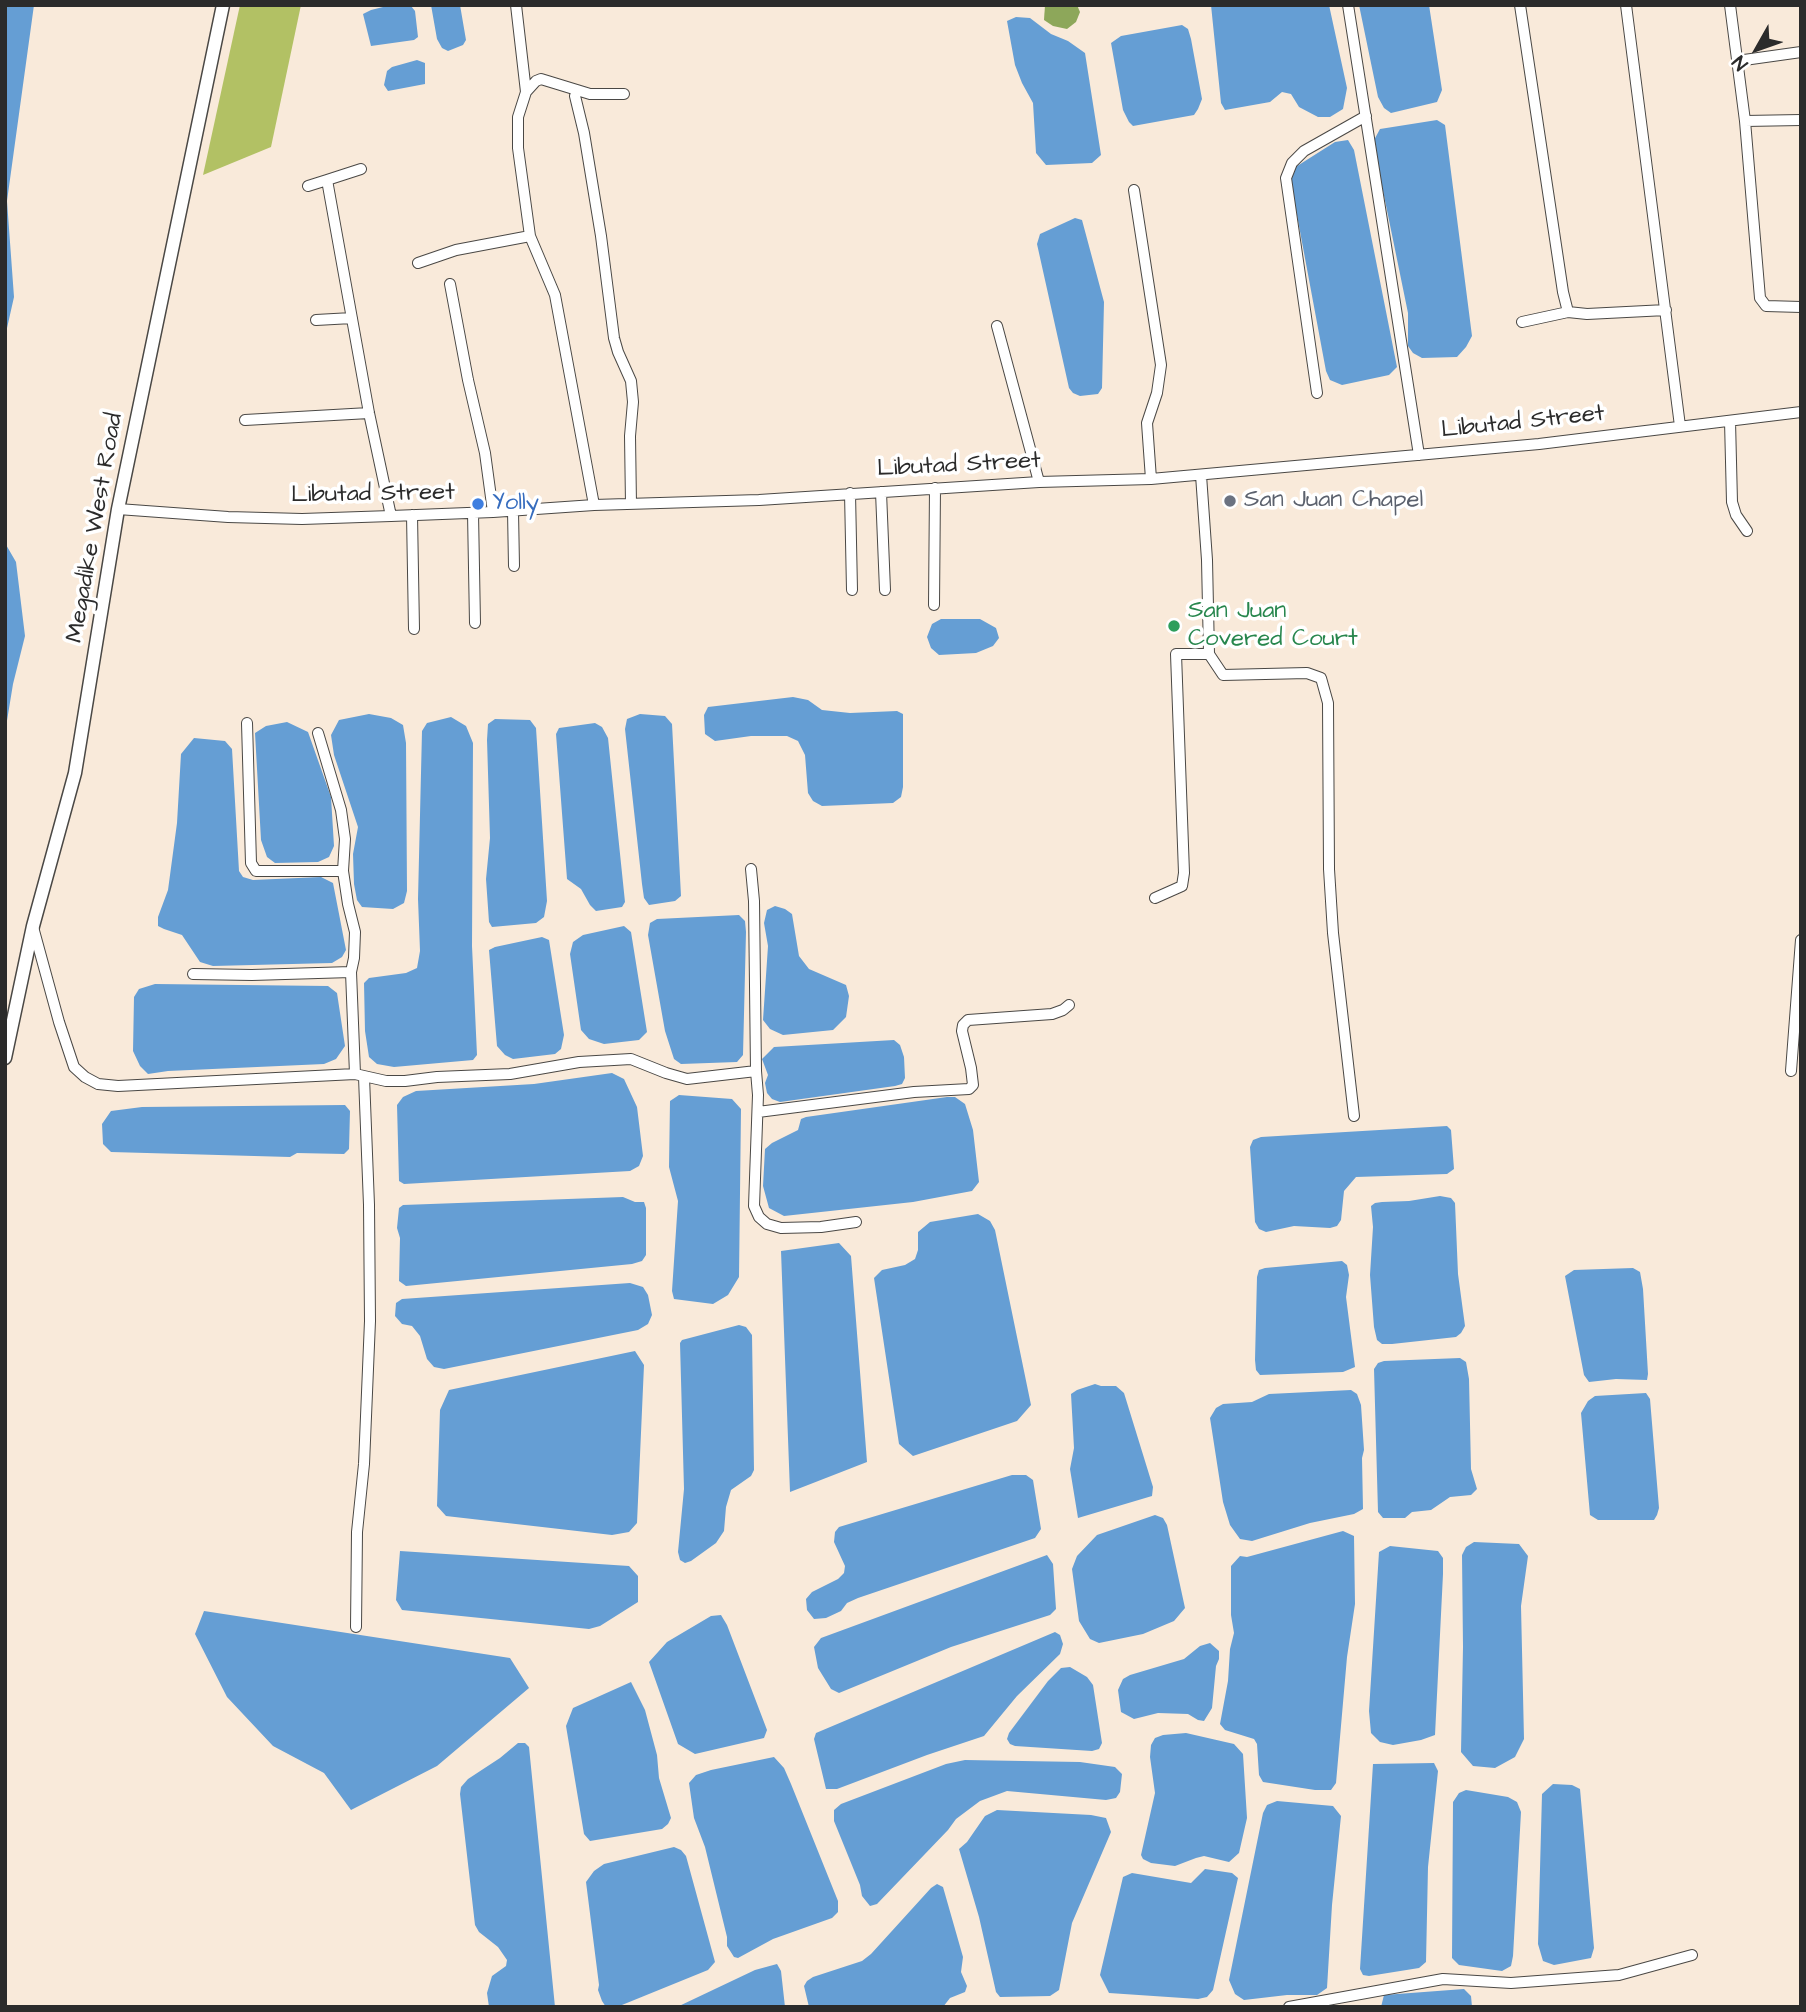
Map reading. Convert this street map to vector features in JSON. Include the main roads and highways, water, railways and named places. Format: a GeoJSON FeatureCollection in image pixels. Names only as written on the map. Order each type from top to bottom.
{"type":"FeatureCollection","features":[{"type":"Feature","properties":{"kind":"water"},"geometry":{"type":"Polygon","coordinates":[[[5,5],[34,5],[7,201],[14,297],[5,337],[5,5]]]}},
{"type":"Feature","properties":{"kind":"water"},"geometry":{"type":"Polygon","coordinates":[[[391,5],[411,6],[415,11],[418,37],[414,40],[371,46],[363,14],[391,5]]]}},
{"type":"Feature","properties":{"kind":"water"},"geometry":{"type":"Polygon","coordinates":[[[431,5],[460,5],[466,40],[463,45],[448,51],[442,48],[437,39],[431,5]]]}},
{"type":"Feature","properties":{"kind":"water"},"geometry":{"type":"Polygon","coordinates":[[[1211,5],[1329,5],[1347,88],[1343,109],[1330,117],[1318,117],[1299,107],[1291,94],[1282,92],[1270,102],[1225,110],[1221,103],[1211,5]]]}},
{"type":"Feature","properties":{"kind":"water"},"geometry":{"type":"Polygon","coordinates":[[[1359,5],[1429,5],[1442,90],[1437,102],[1391,113],[1384,108],[1378,97],[1359,5]]]}},
{"type":"Feature","properties":{"kind":"water"},"geometry":{"type":"Polygon","coordinates":[[[1016,17],[1030,18],[1051,34],[1068,41],[1085,53],[1101,155],[1092,163],[1046,165],[1036,153],[1033,103],[1015,65],[1007,21],[1016,17]]]}},
{"type":"Feature","properties":{"kind":"water"},"geometry":{"type":"Polygon","coordinates":[[[1182,25],[1188,29],[1191,39],[1202,99],[1198,109],[1194,115],[1133,126],[1123,110],[1111,43],[1121,36],[1182,25]]]}},
{"type":"Feature","properties":{"kind":"water"},"geometry":{"type":"Polygon","coordinates":[[[417,60],[425,63],[425,84],[388,91],[384,85],[387,71],[417,60]]]}},
{"type":"Feature","properties":{"kind":"water"},"geometry":{"type":"Polygon","coordinates":[[[1437,120],[1445,125],[1472,336],[1457,357],[1422,358],[1408,346],[1408,313],[1373,142],[1380,129],[1437,120]]]}},
{"type":"Feature","properties":{"kind":"water"},"geometry":{"type":"Polygon","coordinates":[[[1348,140],[1354,150],[1397,367],[1389,375],[1342,385],[1330,380],[1326,371],[1291,183],[1294,168],[1335,142],[1348,140]]]}},
{"type":"Feature","properties":{"kind":"water"},"geometry":{"type":"Polygon","coordinates":[[[1075,218],[1082,220],[1104,302],[1102,388],[1098,394],[1080,396],[1069,388],[1037,244],[1040,234],[1075,218]]]}},
{"type":"Feature","properties":{"kind":"water"},"geometry":{"type":"Polygon","coordinates":[[[5,543],[16,562],[25,636],[5,733],[5,543]]]}},
{"type":"Feature","properties":{"kind":"water"},"geometry":{"type":"Polygon","coordinates":[[[941,619],[980,619],[996,628],[999,638],[993,646],[976,653],[939,655],[931,648],[927,637],[932,624],[941,619]]]}},
{"type":"Feature","properties":{"kind":"water"},"geometry":{"type":"Polygon","coordinates":[[[793,697],[808,700],[822,710],[850,713],[897,711],[903,714],[901,797],[893,803],[822,806],[813,801],[808,793],[805,755],[798,741],[787,736],[751,736],[715,741],[705,734],[704,715],[708,707],[793,697]]]}},
{"type":"Feature","properties":{"kind":"water"},"geometry":{"type":"Polygon","coordinates":[[[369,714],[391,718],[403,725],[406,743],[407,891],[404,903],[393,909],[362,907],[357,900],[353,854],[358,827],[334,755],[331,735],[339,720],[369,714]]]}},
{"type":"Feature","properties":{"kind":"water"},"geometry":{"type":"Polygon","coordinates":[[[640,714],[665,716],[672,724],[681,896],[675,901],[649,905],[644,898],[642,884],[625,729],[627,719],[640,714]]]}},
{"type":"Feature","properties":{"kind":"water"},"geometry":{"type":"Polygon","coordinates":[[[451,717],[466,726],[473,743],[472,946],[477,1055],[473,1060],[394,1067],[377,1064],[369,1057],[365,1031],[364,983],[369,978],[406,973],[417,968],[420,951],[418,899],[422,731],[427,723],[451,717]]]}},
{"type":"Feature","properties":{"kind":"water"},"geometry":{"type":"Polygon","coordinates":[[[495,719],[530,720],[536,728],[547,901],[544,917],[536,923],[492,927],[489,922],[486,879],[490,838],[487,740],[488,724],[495,719]]]}},
{"type":"Feature","properties":{"kind":"water"},"geometry":{"type":"Polygon","coordinates":[[[287,722],[308,732],[331,797],[334,846],[329,857],[318,862],[275,863],[267,857],[261,840],[255,733],[266,726],[287,722]]]}},
{"type":"Feature","properties":{"kind":"water"},"geometry":{"type":"Polygon","coordinates":[[[595,723],[602,727],[608,738],[625,902],[622,907],[596,911],[581,889],[567,879],[556,734],[559,728],[595,723]]]}},
{"type":"Feature","properties":{"kind":"water"},"geometry":{"type":"Polygon","coordinates":[[[194,738],[225,741],[232,749],[239,871],[243,877],[253,880],[321,877],[333,883],[346,950],[342,957],[332,963],[213,966],[200,962],[182,935],[158,926],[158,917],[168,890],[177,823],[181,754],[194,738]]]}},
{"type":"Feature","properties":{"kind":"water"},"geometry":{"type":"Polygon","coordinates":[[[775,906],[792,914],[799,956],[809,969],[846,985],[849,996],[846,1017],[833,1030],[783,1035],[770,1029],[763,1020],[768,946],[764,923],[767,910],[775,906]]]}},
{"type":"Feature","properties":{"kind":"water"},"geometry":{"type":"Polygon","coordinates":[[[739,915],[745,921],[746,932],[743,1055],[737,1062],[681,1064],[674,1059],[665,1031],[648,935],[650,923],[657,919],[739,915]]]}},
{"type":"Feature","properties":{"kind":"water"},"geometry":{"type":"Polygon","coordinates":[[[624,926],[631,932],[647,1032],[639,1040],[604,1044],[589,1039],[581,1030],[570,954],[573,942],[583,935],[624,926]]]}},
{"type":"Feature","properties":{"kind":"water"},"geometry":{"type":"Polygon","coordinates":[[[542,937],[549,940],[564,1035],[561,1049],[555,1054],[513,1059],[497,1046],[489,950],[542,937]]]}},
{"type":"Feature","properties":{"kind":"water"},"geometry":{"type":"Polygon","coordinates":[[[155,984],[328,986],[337,993],[345,1046],[336,1059],[324,1064],[148,1074],[140,1066],[133,1051],[134,997],[139,989],[155,984]]]}},
{"type":"Feature","properties":{"kind":"water"},"geometry":{"type":"Polygon","coordinates":[[[894,1040],[900,1045],[904,1057],[905,1078],[902,1084],[780,1102],[767,1093],[765,1083],[768,1075],[762,1059],[774,1047],[894,1040]]]}},
{"type":"Feature","properties":{"kind":"water"},"geometry":{"type":"Polygon","coordinates":[[[612,1073],[624,1079],[637,1107],[643,1156],[639,1166],[630,1171],[404,1184],[399,1181],[397,1105],[403,1097],[416,1091],[534,1084],[612,1073]]]}},
{"type":"Feature","properties":{"kind":"water"},"geometry":{"type":"Polygon","coordinates":[[[679,1095],[732,1099],[741,1109],[739,1277],[728,1295],[713,1304],[674,1299],[672,1291],[678,1201],[669,1167],[670,1101],[679,1095]]]}},
{"type":"Feature","properties":{"kind":"water"},"geometry":{"type":"Polygon","coordinates":[[[955,1097],[965,1104],[973,1130],[979,1182],[972,1191],[913,1202],[784,1216],[769,1208],[763,1186],[765,1149],[798,1130],[801,1119],[955,1097]]]}},
{"type":"Feature","properties":{"kind":"water"},"geometry":{"type":"Polygon","coordinates":[[[345,1105],[350,1111],[349,1149],[344,1154],[297,1153],[290,1157],[111,1152],[103,1144],[102,1124],[111,1111],[142,1107],[345,1105]]]}},
{"type":"Feature","properties":{"kind":"water"},"geometry":{"type":"Polygon","coordinates":[[[1447,1126],[1451,1130],[1454,1169],[1447,1174],[1356,1177],[1344,1191],[1341,1220],[1337,1226],[1330,1228],[1294,1226],[1266,1232],[1259,1229],[1255,1222],[1250,1147],[1253,1140],[1261,1137],[1447,1126]]]}},
{"type":"Feature","properties":{"kind":"water"},"geometry":{"type":"Polygon","coordinates":[[[1440,1196],[1451,1198],[1455,1203],[1458,1274],[1465,1326],[1456,1337],[1382,1344],[1377,1340],[1374,1327],[1370,1275],[1373,1227],[1371,1206],[1375,1203],[1440,1196]]]}},
{"type":"Feature","properties":{"kind":"water"},"geometry":{"type":"Polygon","coordinates":[[[623,1197],[644,1202],[646,1208],[646,1255],[642,1261],[406,1286],[399,1281],[400,1238],[397,1228],[399,1208],[403,1205],[623,1197]]]}},
{"type":"Feature","properties":{"kind":"water"},"geometry":{"type":"Polygon","coordinates":[[[978,1214],[990,1221],[995,1230],[1031,1405],[1017,1421],[913,1456],[899,1444],[874,1278],[882,1270],[905,1265],[915,1259],[918,1232],[930,1222],[978,1214]]]}},
{"type":"Feature","properties":{"kind":"water"},"geometry":{"type":"Polygon","coordinates":[[[839,1243],[851,1256],[867,1462],[790,1492],[781,1251],[839,1243]]]}},
{"type":"Feature","properties":{"kind":"water"},"geometry":{"type":"Polygon","coordinates":[[[1342,1261],[1347,1265],[1349,1275],[1346,1297],[1355,1367],[1343,1372],[1260,1375],[1256,1370],[1255,1360],[1259,1270],[1342,1261]]]}},
{"type":"Feature","properties":{"kind":"water"},"geometry":{"type":"Polygon","coordinates":[[[1633,1268],[1640,1272],[1643,1289],[1647,1380],[1589,1382],[1584,1375],[1565,1276],[1574,1270],[1633,1268]]]}},
{"type":"Feature","properties":{"kind":"water"},"geometry":{"type":"Polygon","coordinates":[[[630,1283],[643,1287],[648,1295],[652,1315],[648,1324],[638,1330],[444,1369],[434,1367],[427,1359],[420,1336],[412,1326],[402,1324],[395,1316],[396,1303],[402,1299],[630,1283]]]}},
{"type":"Feature","properties":{"kind":"water"},"geometry":{"type":"Polygon","coordinates":[[[739,1325],[746,1327],[752,1335],[754,1470],[751,1476],[731,1490],[724,1531],[716,1543],[685,1563],[680,1560],[678,1552],[684,1489],[680,1343],[682,1340],[739,1325]]]}},
{"type":"Feature","properties":{"kind":"water"},"geometry":{"type":"Polygon","coordinates":[[[635,1351],[644,1365],[637,1523],[629,1532],[612,1535],[446,1516],[437,1506],[440,1410],[449,1390],[635,1351]]]}},
{"type":"Feature","properties":{"kind":"water"},"geometry":{"type":"Polygon","coordinates":[[[1460,1358],[1466,1362],[1469,1379],[1471,1469],[1477,1489],[1471,1495],[1450,1497],[1431,1510],[1412,1512],[1405,1518],[1383,1518],[1378,1512],[1374,1369],[1378,1363],[1384,1361],[1460,1358]]]}},
{"type":"Feature","properties":{"kind":"water"},"geometry":{"type":"Polygon","coordinates":[[[1095,1384],[1116,1386],[1124,1393],[1153,1487],[1152,1496],[1078,1518],[1070,1469],[1074,1448],[1071,1394],[1095,1384]]]}},
{"type":"Feature","properties":{"kind":"water"},"geometry":{"type":"Polygon","coordinates":[[[1351,1390],[1357,1394],[1361,1405],[1364,1450],[1363,1509],[1354,1514],[1310,1523],[1252,1541],[1240,1539],[1230,1525],[1223,1502],[1210,1418],[1216,1408],[1223,1404],[1252,1402],[1269,1394],[1351,1390]]]}},
{"type":"Feature","properties":{"kind":"water"},"geometry":{"type":"Polygon","coordinates":[[[1646,1393],[1650,1399],[1659,1508],[1657,1515],[1654,1520],[1598,1520],[1590,1515],[1581,1413],[1588,1401],[1595,1396],[1646,1393]]]}},
{"type":"Feature","properties":{"kind":"water"},"geometry":{"type":"Polygon","coordinates":[[[1012,1475],[1026,1475],[1033,1480],[1041,1529],[1035,1538],[858,1598],[826,1618],[814,1619],[807,1610],[806,1599],[812,1592],[844,1573],[845,1566],[834,1542],[835,1532],[839,1527],[1012,1475]]]}},
{"type":"Feature","properties":{"kind":"water"},"geometry":{"type":"Polygon","coordinates":[[[1155,1515],[1163,1518],[1167,1525],[1185,1608],[1174,1621],[1143,1634],[1099,1643],[1090,1639],[1079,1621],[1072,1569],[1077,1556],[1097,1535],[1155,1515]]]}},
{"type":"Feature","properties":{"kind":"water"},"geometry":{"type":"Polygon","coordinates":[[[1343,1531],[1354,1536],[1355,1604],[1347,1657],[1336,1783],[1331,1790],[1315,1790],[1263,1782],[1259,1775],[1257,1744],[1254,1739],[1225,1730],[1220,1724],[1234,1633],[1231,1615],[1231,1566],[1240,1556],[1247,1557],[1343,1531]]]}},
{"type":"Feature","properties":{"kind":"water"},"geometry":{"type":"Polygon","coordinates":[[[1474,1542],[1519,1544],[1528,1556],[1521,1606],[1524,1739],[1515,1757],[1495,1768],[1473,1766],[1461,1752],[1462,1555],[1466,1547],[1474,1542]]]}},
{"type":"Feature","properties":{"kind":"water"},"geometry":{"type":"Polygon","coordinates":[[[1390,1546],[1438,1551],[1443,1558],[1435,1735],[1393,1745],[1380,1742],[1371,1733],[1369,1711],[1379,1552],[1390,1546]]]}},
{"type":"Feature","properties":{"kind":"water"},"geometry":{"type":"Polygon","coordinates":[[[400,1551],[629,1566],[638,1576],[638,1602],[600,1626],[589,1629],[402,1610],[396,1600],[400,1551]]]}},
{"type":"Feature","properties":{"kind":"water"},"geometry":{"type":"Polygon","coordinates":[[[1047,1555],[1053,1564],[1056,1609],[1050,1615],[951,1647],[839,1693],[831,1689],[818,1668],[814,1647],[821,1638],[1047,1555]]]}},
{"type":"Feature","properties":{"kind":"water"},"geometry":{"type":"Polygon","coordinates":[[[204,1611],[510,1658],[529,1688],[437,1766],[351,1810],[324,1773],[273,1746],[227,1697],[195,1634],[204,1611]]]}},
{"type":"Feature","properties":{"kind":"water"},"geometry":{"type":"Polygon","coordinates":[[[721,1615],[767,1730],[764,1738],[695,1754],[678,1744],[649,1662],[667,1642],[711,1616],[721,1615]]]}},
{"type":"Feature","properties":{"kind":"water"},"geometry":{"type":"Polygon","coordinates":[[[1055,1632],[1060,1635],[1063,1644],[1060,1654],[1017,1696],[984,1736],[837,1789],[826,1789],[814,1739],[816,1733],[1055,1632]]]}},
{"type":"Feature","properties":{"kind":"water"},"geometry":{"type":"Polygon","coordinates":[[[1210,1643],[1219,1651],[1219,1659],[1212,1708],[1204,1721],[1188,1714],[1158,1713],[1134,1719],[1121,1712],[1118,1690],[1123,1679],[1184,1659],[1200,1646],[1210,1643]]]}},
{"type":"Feature","properties":{"kind":"water"},"geometry":{"type":"Polygon","coordinates":[[[1070,1667],[1087,1677],[1093,1685],[1102,1743],[1099,1749],[1092,1751],[1010,1744],[1007,1739],[1009,1733],[1048,1681],[1061,1668],[1070,1667]]]}},
{"type":"Feature","properties":{"kind":"water"},"geometry":{"type":"Polygon","coordinates":[[[631,1682],[645,1710],[657,1755],[659,1778],[671,1818],[662,1829],[590,1841],[584,1834],[566,1726],[573,1708],[631,1682]]]}},
{"type":"Feature","properties":{"kind":"water"},"geometry":{"type":"Polygon","coordinates":[[[1186,1733],[1234,1744],[1243,1754],[1247,1818],[1239,1853],[1229,1862],[1204,1856],[1175,1866],[1151,1863],[1141,1855],[1155,1793],[1151,1745],[1155,1738],[1163,1735],[1186,1733]]]}},
{"type":"Feature","properties":{"kind":"water"},"geometry":{"type":"Polygon","coordinates":[[[518,1743],[525,1743],[529,1747],[555,2007],[489,2007],[487,1993],[492,1976],[506,1966],[507,1960],[498,1947],[479,1932],[475,1925],[461,1787],[518,1743]]]}},
{"type":"Feature","properties":{"kind":"water"},"geometry":{"type":"Polygon","coordinates":[[[774,1757],[784,1768],[791,1784],[838,1901],[838,1912],[832,1918],[773,1939],[738,1958],[734,1957],[727,1946],[705,1847],[694,1818],[689,1783],[696,1775],[711,1770],[774,1757]]]}},
{"type":"Feature","properties":{"kind":"water"},"geometry":{"type":"Polygon","coordinates":[[[965,1760],[1080,1762],[1115,1767],[1122,1774],[1120,1792],[1116,1798],[1106,1800],[1007,1791],[980,1801],[956,1819],[877,1904],[870,1906],[862,1896],[834,1821],[834,1810],[841,1804],[946,1764],[965,1760]]]}},
{"type":"Feature","properties":{"kind":"water"},"geometry":{"type":"Polygon","coordinates":[[[1434,1763],[1438,1771],[1428,1867],[1426,1962],[1419,1968],[1363,1975],[1360,1969],[1373,1764],[1434,1763]]]}},
{"type":"Feature","properties":{"kind":"water"},"geometry":{"type":"Polygon","coordinates":[[[1553,1784],[1572,1785],[1580,1789],[1594,1948],[1591,1958],[1554,1965],[1543,1961],[1538,1944],[1542,1794],[1553,1784]]]}},
{"type":"Feature","properties":{"kind":"water"},"geometry":{"type":"Polygon","coordinates":[[[1466,1790],[1508,1797],[1517,1802],[1521,1812],[1513,1956],[1511,1966],[1502,1971],[1459,1965],[1452,1958],[1453,1802],[1459,1793],[1466,1790]]]}},
{"type":"Feature","properties":{"kind":"water"},"geometry":{"type":"Polygon","coordinates":[[[1277,1801],[1333,1806],[1341,1816],[1327,1988],[1317,1995],[1244,2000],[1235,1994],[1229,1980],[1263,1813],[1267,1805],[1277,1801]]]}},
{"type":"Feature","properties":{"kind":"water"},"geometry":{"type":"Polygon","coordinates":[[[997,1810],[1091,1815],[1106,1818],[1111,1832],[1072,1923],[1059,1990],[1050,1996],[1000,1997],[996,1992],[979,1917],[959,1849],[985,1816],[997,1810]]]}},
{"type":"Feature","properties":{"kind":"water"},"geometry":{"type":"Polygon","coordinates":[[[674,1847],[686,1856],[715,1962],[708,1970],[617,2007],[606,2007],[598,1990],[586,1882],[594,1871],[604,1864],[674,1847]]]}},
{"type":"Feature","properties":{"kind":"water"},"geometry":{"type":"Polygon","coordinates":[[[1205,1869],[1232,1873],[1238,1878],[1213,1990],[1207,1997],[1198,1999],[1109,1993],[1100,1975],[1123,1877],[1132,1873],[1191,1883],[1205,1869]]]}},
{"type":"Feature","properties":{"kind":"water"},"geometry":{"type":"Polygon","coordinates":[[[937,1884],[943,1887],[963,1957],[961,1972],[967,1986],[965,1992],[950,1998],[943,2007],[809,2007],[804,1986],[807,1981],[862,1961],[937,1884]]]}},
{"type":"Feature","properties":{"kind":"water"},"geometry":{"type":"Polygon","coordinates":[[[777,1964],[781,1971],[785,2007],[677,2007],[755,1970],[777,1964]]]}},
{"type":"Feature","properties":{"kind":"water"},"geometry":{"type":"Polygon","coordinates":[[[1464,1989],[1471,1996],[1472,2007],[1381,2007],[1384,1995],[1464,1989]]]}},
{"type":"Feature","properties":{"kind":"place","name":"San Juan Chapel"},"geometry":{"type":"Point","coordinates":[1230,501]}},
{"type":"Feature","properties":{"kind":"place","name":"Yolly"},"geometry":{"type":"Point","coordinates":[478,504]}},
{"type":"Feature","properties":{"kind":"place","name":"San Juan Covered Court"},"geometry":{"type":"Point","coordinates":[1174,626]}}]}
